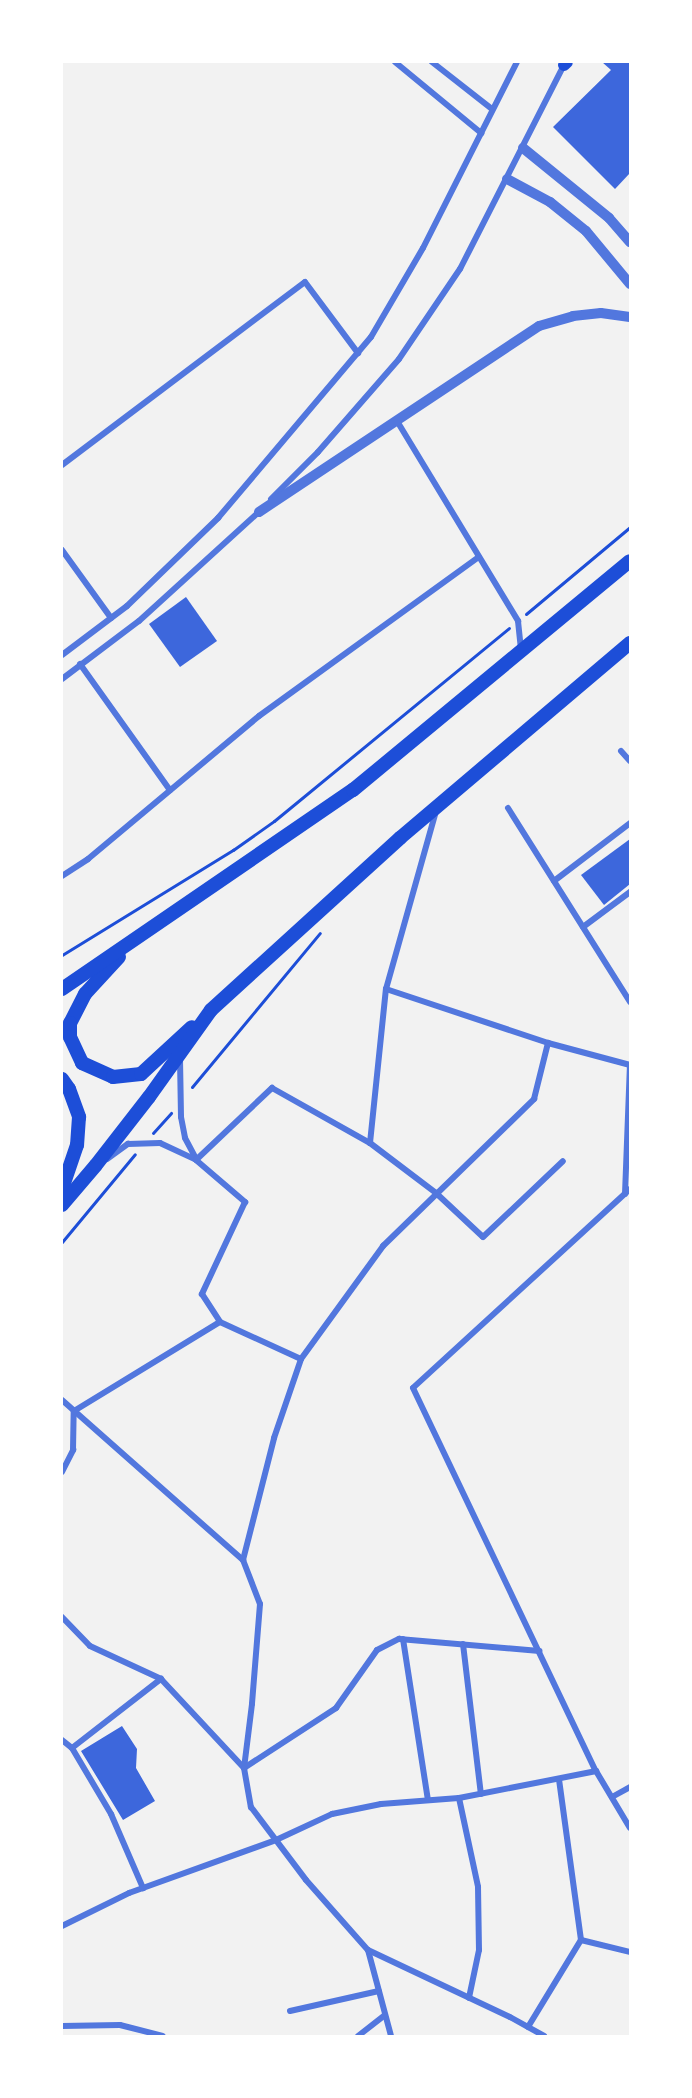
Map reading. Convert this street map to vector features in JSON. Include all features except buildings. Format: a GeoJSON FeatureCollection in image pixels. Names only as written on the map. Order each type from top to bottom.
{"type":"FeatureCollection","features":[{"type":"Feature","properties":{"kind":"main road"},"geometry":{"type":"LineString","coordinates":[[62,989],[353,790],[630,561]]}},
{"type":"Feature","properties":{"kind":"main road"},"geometry":{"type":"LineString","coordinates":[[137,938],[85,994],[70,1023],[70,1037],[82,1063],[113,1077],[141,1074],[437,807],[630,643]]}},
{"type":"Feature","properties":{"kind":"main road"},"geometry":{"type":"LineString","coordinates":[[62,1205],[96,1166],[211,1010]]}},
{"type":"Feature","properties":{"kind":"main road"},"geometry":{"type":"LineString","coordinates":[[62,1079],[69,1089],[79,1117],[77,1144],[62,1189]]}},
{"type":"Feature","properties":{"kind":"street"},"geometry":{"type":"LineString","coordinates":[[395,62],[481,133]]}},
{"type":"Feature","properties":{"kind":"street"},"geometry":{"type":"LineString","coordinates":[[432,62],[492,109]]}},
{"type":"Feature","properties":{"kind":"street"},"geometry":{"type":"LineString","coordinates":[[62,655],[127,606],[218,518],[371,337],[423,248],[517,62]]}},
{"type":"Feature","properties":{"kind":"street"},"geometry":{"type":"LineString","coordinates":[[62,678],[139,621],[259,512],[318,452],[399,359],[460,269],[566,63]]}},
{"type":"Feature","properties":{"kind":"street"},"geometry":{"type":"LineString","coordinates":[[523,148],[609,218],[630,242]]}},
{"type":"Feature","properties":{"kind":"street"},"geometry":{"type":"LineString","coordinates":[[507,179],[550,202],[586,231],[630,284]]}},
{"type":"Feature","properties":{"kind":"street"},"geometry":{"type":"LineString","coordinates":[[62,465],[305,282],[358,353]]}},
{"type":"Feature","properties":{"kind":"street"},"geometry":{"type":"LineString","coordinates":[[259,512],[539,326],[573,316],[601,313],[630,317]]}},
{"type":"Feature","properties":{"kind":"street"},"geometry":{"type":"LineString","coordinates":[[397,421],[518,621],[521,651]]}},
{"type":"Feature","properties":{"kind":"street"},"geometry":{"type":"LineString","coordinates":[[62,550],[111,618]]}},
{"type":"Feature","properties":{"kind":"street"},"geometry":{"type":"LineString","coordinates":[[62,876],[88,859],[259,716],[479,557]]}},
{"type":"Feature","properties":{"kind":"street"},"geometry":{"type":"LineString","coordinates":[[80,664],[170,790]]}},
{"type":"Feature","properties":{"kind":"street"},"geometry":{"type":"LineString","coordinates":[[621,751],[630,761]]}},
{"type":"Feature","properties":{"kind":"street"},"geometry":{"type":"LineString","coordinates":[[370,1143],[386,989],[437,807]]}},
{"type":"Feature","properties":{"kind":"street"},"geometry":{"type":"LineString","coordinates":[[508,808],[630,1002]]}},
{"type":"Feature","properties":{"kind":"street"},"geometry":{"type":"LineString","coordinates":[[554,881],[630,823]]}},
{"type":"Feature","properties":{"kind":"street"},"geometry":{"type":"LineString","coordinates":[[583,927],[630,892]]}},
{"type":"Feature","properties":{"kind":"street"},"geometry":{"type":"LineString","coordinates":[[386,989],[548,1043],[630,1066],[628,1191],[413,1388],[596,1771],[630,1828]]}},
{"type":"Feature","properties":{"kind":"street"},"geometry":{"type":"LineString","coordinates":[[243,1560],[274,1438],[301,1359],[383,1246],[534,1099],[548,1043]]}},
{"type":"Feature","properties":{"kind":"street"},"geometry":{"type":"LineString","coordinates":[[180,1054],[180,1101],[185,1138],[196,1160]]}},
{"type":"Feature","properties":{"kind":"street"},"geometry":{"type":"LineString","coordinates":[[196,1160],[272,1088],[370,1143],[436,1193],[483,1237],[563,1161]]}},
{"type":"Feature","properties":{"kind":"street"},"geometry":{"type":"LineString","coordinates":[[96,1166],[129,1144],[160,1143],[196,1160],[245,1202],[202,1294],[220,1322],[301,1359]]}},
{"type":"Feature","properties":{"kind":"street"},"geometry":{"type":"LineString","coordinates":[[74,1411],[220,1322]]}},
{"type":"Feature","properties":{"kind":"street"},"geometry":{"type":"LineString","coordinates":[[62,1400],[243,1560],[260,1604],[244,1768],[251,1807],[306,1880],[368,1950],[528,2027],[544,2037]]}},
{"type":"Feature","properties":{"kind":"street"},"geometry":{"type":"LineString","coordinates":[[62,1472],[73,1450],[74,1411]]}},
{"type":"Feature","properties":{"kind":"street"},"geometry":{"type":"LineString","coordinates":[[62,1617],[90,1646],[161,1679],[244,1768]]}},
{"type":"Feature","properties":{"kind":"street"},"geometry":{"type":"LineString","coordinates":[[244,1768],[336,1708],[377,1650],[403,1639],[538,1651]]}},
{"type":"Feature","properties":{"kind":"street"},"geometry":{"type":"LineString","coordinates":[[403,1639],[428,1800]]}},
{"type":"Feature","properties":{"kind":"street"},"geometry":{"type":"LineString","coordinates":[[463,1644],[482,1794]]}},
{"type":"Feature","properties":{"kind":"street"},"geometry":{"type":"LineString","coordinates":[[72,1748],[161,1679]]}},
{"type":"Feature","properties":{"kind":"street"},"geometry":{"type":"LineString","coordinates":[[62,1740],[72,1748],[111,1814],[142,1888]]}},
{"type":"Feature","properties":{"kind":"street"},"geometry":{"type":"LineString","coordinates":[[62,1925],[142,1888],[276,1840],[332,1814],[381,1804],[459,1798],[596,1771]]}},
{"type":"Feature","properties":{"kind":"street"},"geometry":{"type":"LineString","coordinates":[[528,2027],[581,1940],[560,1779]]}},
{"type":"Feature","properties":{"kind":"street"},"geometry":{"type":"LineString","coordinates":[[612,1797],[630,1787]]}},
{"type":"Feature","properties":{"kind":"street"},"geometry":{"type":"LineString","coordinates":[[459,1798],[478,1887],[479,1950],[469,1998]]}},
{"type":"Feature","properties":{"kind":"street"},"geometry":{"type":"LineString","coordinates":[[581,1940],[630,1952]]}},
{"type":"Feature","properties":{"kind":"street"},"geometry":{"type":"LineString","coordinates":[[368,1950],[391,2037]]}},
{"type":"Feature","properties":{"kind":"street"},"geometry":{"type":"LineString","coordinates":[[290,2011],[379,1991]]}},
{"type":"Feature","properties":{"kind":"street"},"geometry":{"type":"LineString","coordinates":[[358,2037],[386,2015]]}},
{"type":"Feature","properties":{"kind":"street"},"geometry":{"type":"LineString","coordinates":[[62,2026],[120,2025],[163,2037]]}},
{"type":"Feature","properties":{"kind":"path"},"geometry":{"type":"LineString","coordinates":[[62,956],[232,850],[274,821],[630,526]]}},
{"type":"Feature","properties":{"kind":"path"},"geometry":{"type":"LineString","coordinates":[[168,1116],[327,925]]}},
{"type":"Feature","properties":{"kind":"path"},"geometry":{"type":"LineString","coordinates":[[62,1242],[142,1146]]}}]}
